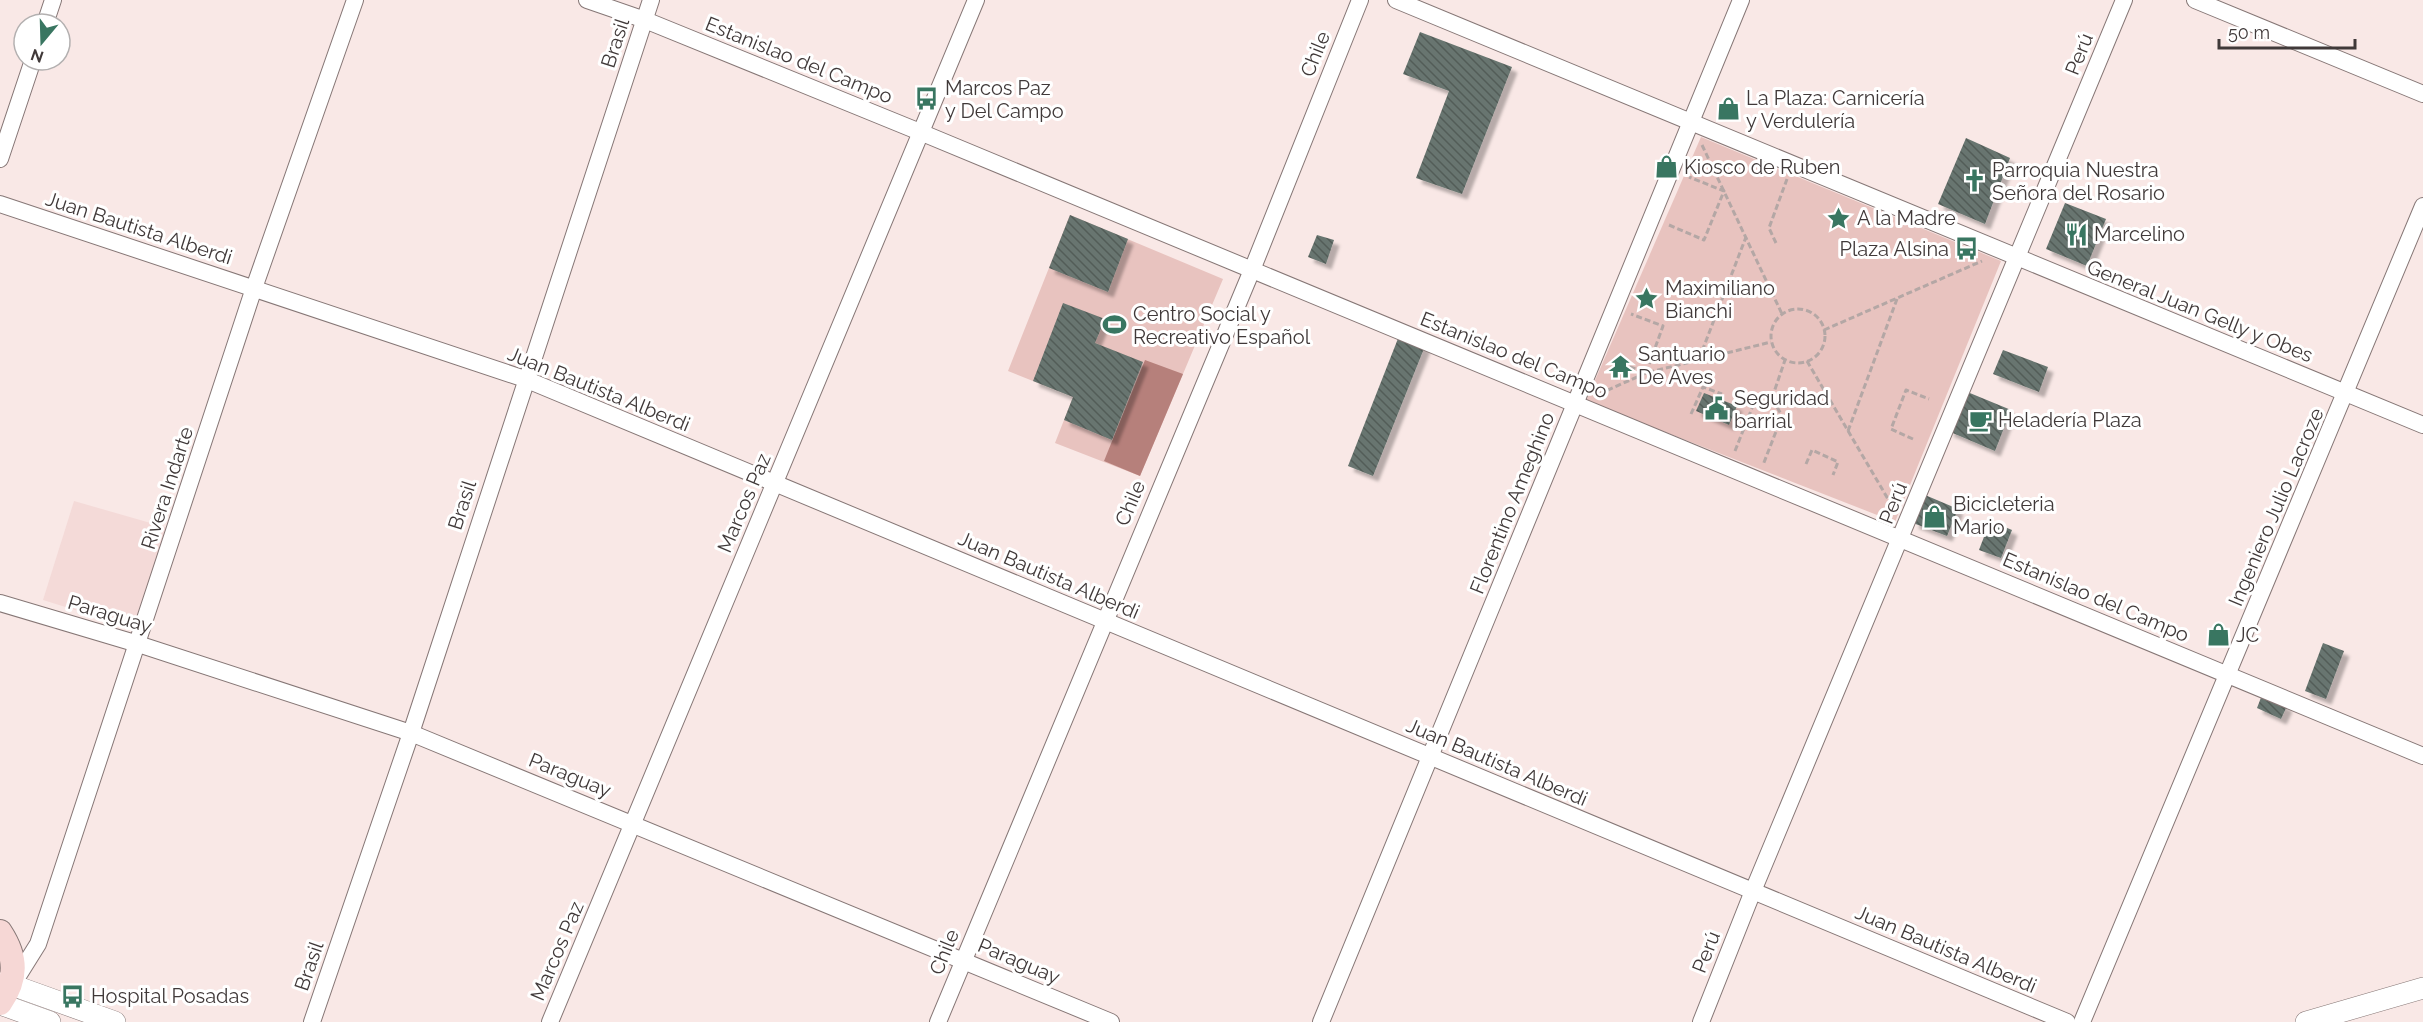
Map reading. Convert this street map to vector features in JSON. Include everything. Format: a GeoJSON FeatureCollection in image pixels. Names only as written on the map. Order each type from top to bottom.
{"type":"FeatureCollection","features":[{"type":"Feature","properties":{"kind":"main road"},"geometry":{"type":"LineString","coordinates":[[0,932],[10,953],[3,994]]}},
{"type":"Feature","properties":{"kind":"street","name":"Rivera Indarte"},"geometry":{"type":"LineString","coordinates":[[3,994],[38,944],[254,288],[355,0]]}},
{"type":"Feature","properties":{"kind":"street","name":"Estanislao del Campo"},"geometry":{"type":"LineString","coordinates":[[587,0],[645,20],[920,132],[1730,466],[2423,756]]}},
{"type":"Feature","properties":{"kind":"street","name":"Brasil"},"geometry":{"type":"LineString","coordinates":[[312,1022],[411,733],[525,379],[651,0]]}},
{"type":"Feature","properties":{"kind":"street","name":"Marcos Paz"},"geometry":{"type":"LineString","coordinates":[[550,1022],[976,0]]}},
{"type":"Feature","properties":{"kind":"street","name":"Chile"},"geometry":{"type":"LineString","coordinates":[[938,1022],[1103,620],[1252,270],[1360,0]]}},
{"type":"Feature","properties":{"kind":"street","name":"General Juan Gelly y Obes"},"geometry":{"type":"LineString","coordinates":[[1396,0],[2423,425]]}},
{"type":"Feature","properties":{"kind":"street","name":"Florentino Ameghino"},"geometry":{"type":"LineString","coordinates":[[1321,1022],[1741,0]]}},
{"type":"Feature","properties":{"kind":"street","name":"Perú"},"geometry":{"type":"LineString","coordinates":[[1701,1022],[1753,891],[2124,0]]}},
{"type":"Feature","properties":{"kind":"street"},"geometry":{"type":"LineString","coordinates":[[2195,0],[2423,94]]}},
{"type":"Feature","properties":{"kind":"street"},"geometry":{"type":"LineString","coordinates":[[0,159],[29,72]]}},
{"type":"Feature","properties":{"kind":"street","name":"Juan Bautista Alberdi"},"geometry":{"type":"LineString","coordinates":[[0,204],[525,379],[2067,1022]]}},
{"type":"Feature","properties":{"kind":"street","name":"Ingeniero Julio Lacroze"},"geometry":{"type":"LineString","coordinates":[[2082,1022],[2229,676],[2423,206]]}},
{"type":"Feature","properties":{"kind":"street","name":"Paraguay"},"geometry":{"type":"LineString","coordinates":[[0,603],[138,644],[411,733],[634,823],[1111,1022]]}},
{"type":"Feature","properties":{"kind":"street"},"geometry":{"type":"LineString","coordinates":[[2316,1020],[2423,988]]}},
{"type":"Feature","properties":{"kind":"street"},"geometry":{"type":"LineString","coordinates":[[3,994],[50,1022]]}},
{"type":"Feature","properties":{"kind":"street"},"geometry":{"type":"LineString","coordinates":[[3,994],[115,1022]]}},
{"type":"Feature","properties":{"kind":"path"},"geometry":{"type":"LineString","coordinates":[[1691,122],[1782,314]]}},
{"type":"Feature","properties":{"kind":"path"},"geometry":{"type":"LineString","coordinates":[[1689,177],[1724,191]]}},
{"type":"Feature","properties":{"kind":"path"},"geometry":{"type":"LineString","coordinates":[[1776,243],[1769,228],[1787,179]]}},
{"type":"Feature","properties":{"kind":"path"},"geometry":{"type":"LineString","coordinates":[[1669,225],[1704,240],[1724,191]]}},
{"type":"Feature","properties":{"kind":"path"},"geometry":{"type":"LineString","coordinates":[[1699,359],[1747,236]]}},
{"type":"Feature","properties":{"kind":"path"},"geometry":{"type":"LineString","coordinates":[[1824,330],[1985,260]]}},
{"type":"Feature","properties":{"kind":"path"},"geometry":{"type":"LineString","coordinates":[[1848,431],[1898,298]]}},
{"type":"Feature","properties":{"kind":"path"},"geometry":{"type":"LineString","coordinates":[[1794,309],[1808,310],[1818,318],[1824,330],[1821,349],[1807,361],[1785,360],[1776,352],[1772,342],[1772,326],[1782,314],[1794,309]]}},
{"type":"Feature","properties":{"kind":"path"},"geometry":{"type":"LineString","coordinates":[[1631,314],[1663,326],[1646,373]]}},
{"type":"Feature","properties":{"kind":"path"},"geometry":{"type":"LineString","coordinates":[[1575,404],[1587,402],[1646,373],[1772,342]]}},
{"type":"Feature","properties":{"kind":"path"},"geometry":{"type":"LineString","coordinates":[[1614,360],[1646,373]]}},
{"type":"Feature","properties":{"kind":"path"},"geometry":{"type":"LineString","coordinates":[[1758,478],[1782,416],[1772,398],[1785,360]]}},
{"type":"Feature","properties":{"kind":"path"},"geometry":{"type":"LineString","coordinates":[[1807,361],[1888,499],[1901,538]]}},
{"type":"Feature","properties":{"kind":"path"},"geometry":{"type":"LineString","coordinates":[[1691,414],[1702,387],[1722,394]]}},
{"type":"Feature","properties":{"kind":"path"},"geometry":{"type":"LineString","coordinates":[[1913,439],[1891,429],[1906,390],[1929,399]]}},
{"type":"Feature","properties":{"kind":"path"},"geometry":{"type":"LineString","coordinates":[[1730,466],[1754,403],[1772,398]]}},
{"type":"Feature","properties":{"kind":"path"},"geometry":{"type":"LineString","coordinates":[[1806,464],[1812,450],[1838,462],[1833,475]]}},
{"type":"Feature","properties":{"kind":"shaded area"},"geometry":{"type":"Polygon","coordinates":[[[1701,137],[2001,261],[1895,522],[1586,401],[1701,137]]]}},
{"type":"Feature","properties":{"kind":"shaded area","name":"Centro Social y Recreativo Español"},"geometry":{"type":"Polygon","coordinates":[[[1070,215],[1223,279],[1140,476],[1055,443],[1073,397],[1008,371],[1070,215]]]}},
{"type":"Feature","properties":{"kind":"shaded area"},"geometry":{"type":"Polygon","coordinates":[[[1145,360],[1183,374],[1140,476],[1104,461],[1145,360]]]}},
{"type":"Feature","properties":{"kind":"shaded area"},"geometry":{"type":"Polygon","coordinates":[[[74,501],[168,528],[136,629],[43,600],[74,501]]]}},
{"type":"Feature","properties":{"kind":"building"},"geometry":{"type":"Polygon","coordinates":[[[1420,32],[1512,67],[1462,194],[1416,178],[1449,91],[1403,74],[1420,32]]]}},
{"type":"Feature","properties":{"kind":"building","name":"Parroquia Nuestra Señora del Rosario"},"geometry":{"type":"Polygon","coordinates":[[[1966,138],[2010,158],[1985,224],[1938,204],[1966,138]]]}},
{"type":"Feature","properties":{"kind":"building","name":"Marcelino"},"geometry":{"type":"Polygon","coordinates":[[[2065,203],[2106,219],[2087,266],[2046,249],[2065,203]]]}},
{"type":"Feature","properties":{"kind":"building"},"geometry":{"type":"Polygon","coordinates":[[[1070,215],[1128,239],[1108,292],[1049,268],[1070,215]]]}},
{"type":"Feature","properties":{"kind":"building"},"geometry":{"type":"Polygon","coordinates":[[[1317,235],[1334,240],[1326,264],[1308,257],[1317,235]]]}},
{"type":"Feature","properties":{"kind":"building"},"geometry":{"type":"Polygon","coordinates":[[[1063,303],[1105,319],[1095,343],[1143,362],[1112,440],[1064,420],[1073,397],[1033,381],[1063,303]]]}},
{"type":"Feature","properties":{"kind":"building"},"geometry":{"type":"Polygon","coordinates":[[[1399,336],[1425,346],[1373,476],[1348,466],[1399,336]]]}},
{"type":"Feature","properties":{"kind":"building"},"geometry":{"type":"Polygon","coordinates":[[[2003,350],[2048,367],[2039,392],[1993,374],[2003,350]]]}},
{"type":"Feature","properties":{"kind":"building","name":"Heladería Plaza"},"geometry":{"type":"Polygon","coordinates":[[[1965,391],[2011,410],[1995,451],[1948,431],[1965,391]]]}},
{"type":"Feature","properties":{"kind":"building","name":"Seguridad barrial"},"geometry":{"type":"Polygon","coordinates":[[[1704,393],[1737,406],[1729,425],[1696,411],[1704,393]]]}},
{"type":"Feature","properties":{"kind":"building","name":"Bicicleteria Mario"},"geometry":{"type":"Polygon","coordinates":[[[1925,495],[1958,509],[1947,536],[1913,523],[1925,495]]]}},
{"type":"Feature","properties":{"kind":"building"},"geometry":{"type":"Polygon","coordinates":[[[1990,521],[2012,530],[2001,558],[1979,550],[1990,521]]]}},
{"type":"Feature","properties":{"kind":"building"},"geometry":{"type":"Polygon","coordinates":[[[2323,643],[2344,651],[2326,699],[2305,691],[2323,643]]]}},
{"type":"Feature","properties":{"kind":"building"},"geometry":{"type":"Polygon","coordinates":[[[2262,695],[2287,706],[2281,719],[2257,708],[2262,695]]]}},
{"type":"Feature","properties":{"kind":"place","name":"Marcos Paz y Del Campo"},"geometry":{"type":"Point","coordinates":[927,99]}},
{"type":"Feature","properties":{"kind":"place","name":"La Plaza: Carnicería y Verdulería"},"geometry":{"type":"Point","coordinates":[1728,109]}},
{"type":"Feature","properties":{"kind":"place","name":"Kiosco de Ruben"},"geometry":{"type":"Point","coordinates":[1666,167]}},
{"type":"Feature","properties":{"kind":"place","name":"Parroquia Nuestra Señora del Rosario"},"geometry":{"type":"Point","coordinates":[1974,181]}},
{"type":"Feature","properties":{"kind":"place","name":"A la Madre"},"geometry":{"type":"Point","coordinates":[1839,218]}},
{"type":"Feature","properties":{"kind":"place","name":"Marcelino"},"geometry":{"type":"Point","coordinates":[2076,234]}},
{"type":"Feature","properties":{"kind":"place","name":"Plaza Alsina"},"geometry":{"type":"Point","coordinates":[1967,249]}},
{"type":"Feature","properties":{"kind":"place","name":"Maximiliano Bianchi"},"geometry":{"type":"Point","coordinates":[1647,299]}},
{"type":"Feature","properties":{"kind":"place","name":"Centro Social y Recreativo Español"},"geometry":{"type":"Point","coordinates":[1115,325]}},
{"type":"Feature","properties":{"kind":"place","name":"Santuario De Aves"},"geometry":{"type":"Point","coordinates":[1620,366]}},
{"type":"Feature","properties":{"kind":"place","name":"Seguridad barrial"},"geometry":{"type":"Point","coordinates":[1716,409]}},
{"type":"Feature","properties":{"kind":"place","name":"Heladería Plaza"},"geometry":{"type":"Point","coordinates":[1980,420]}},
{"type":"Feature","properties":{"kind":"place","name":"Bicicleteria Mario"},"geometry":{"type":"Point","coordinates":[1935,516]}},
{"type":"Feature","properties":{"kind":"place","name":"JC"},"geometry":{"type":"Point","coordinates":[2218,635]}},
{"type":"Feature","properties":{"kind":"place","name":"Hospital Posadas"},"geometry":{"type":"Point","coordinates":[73,996]}}]}
